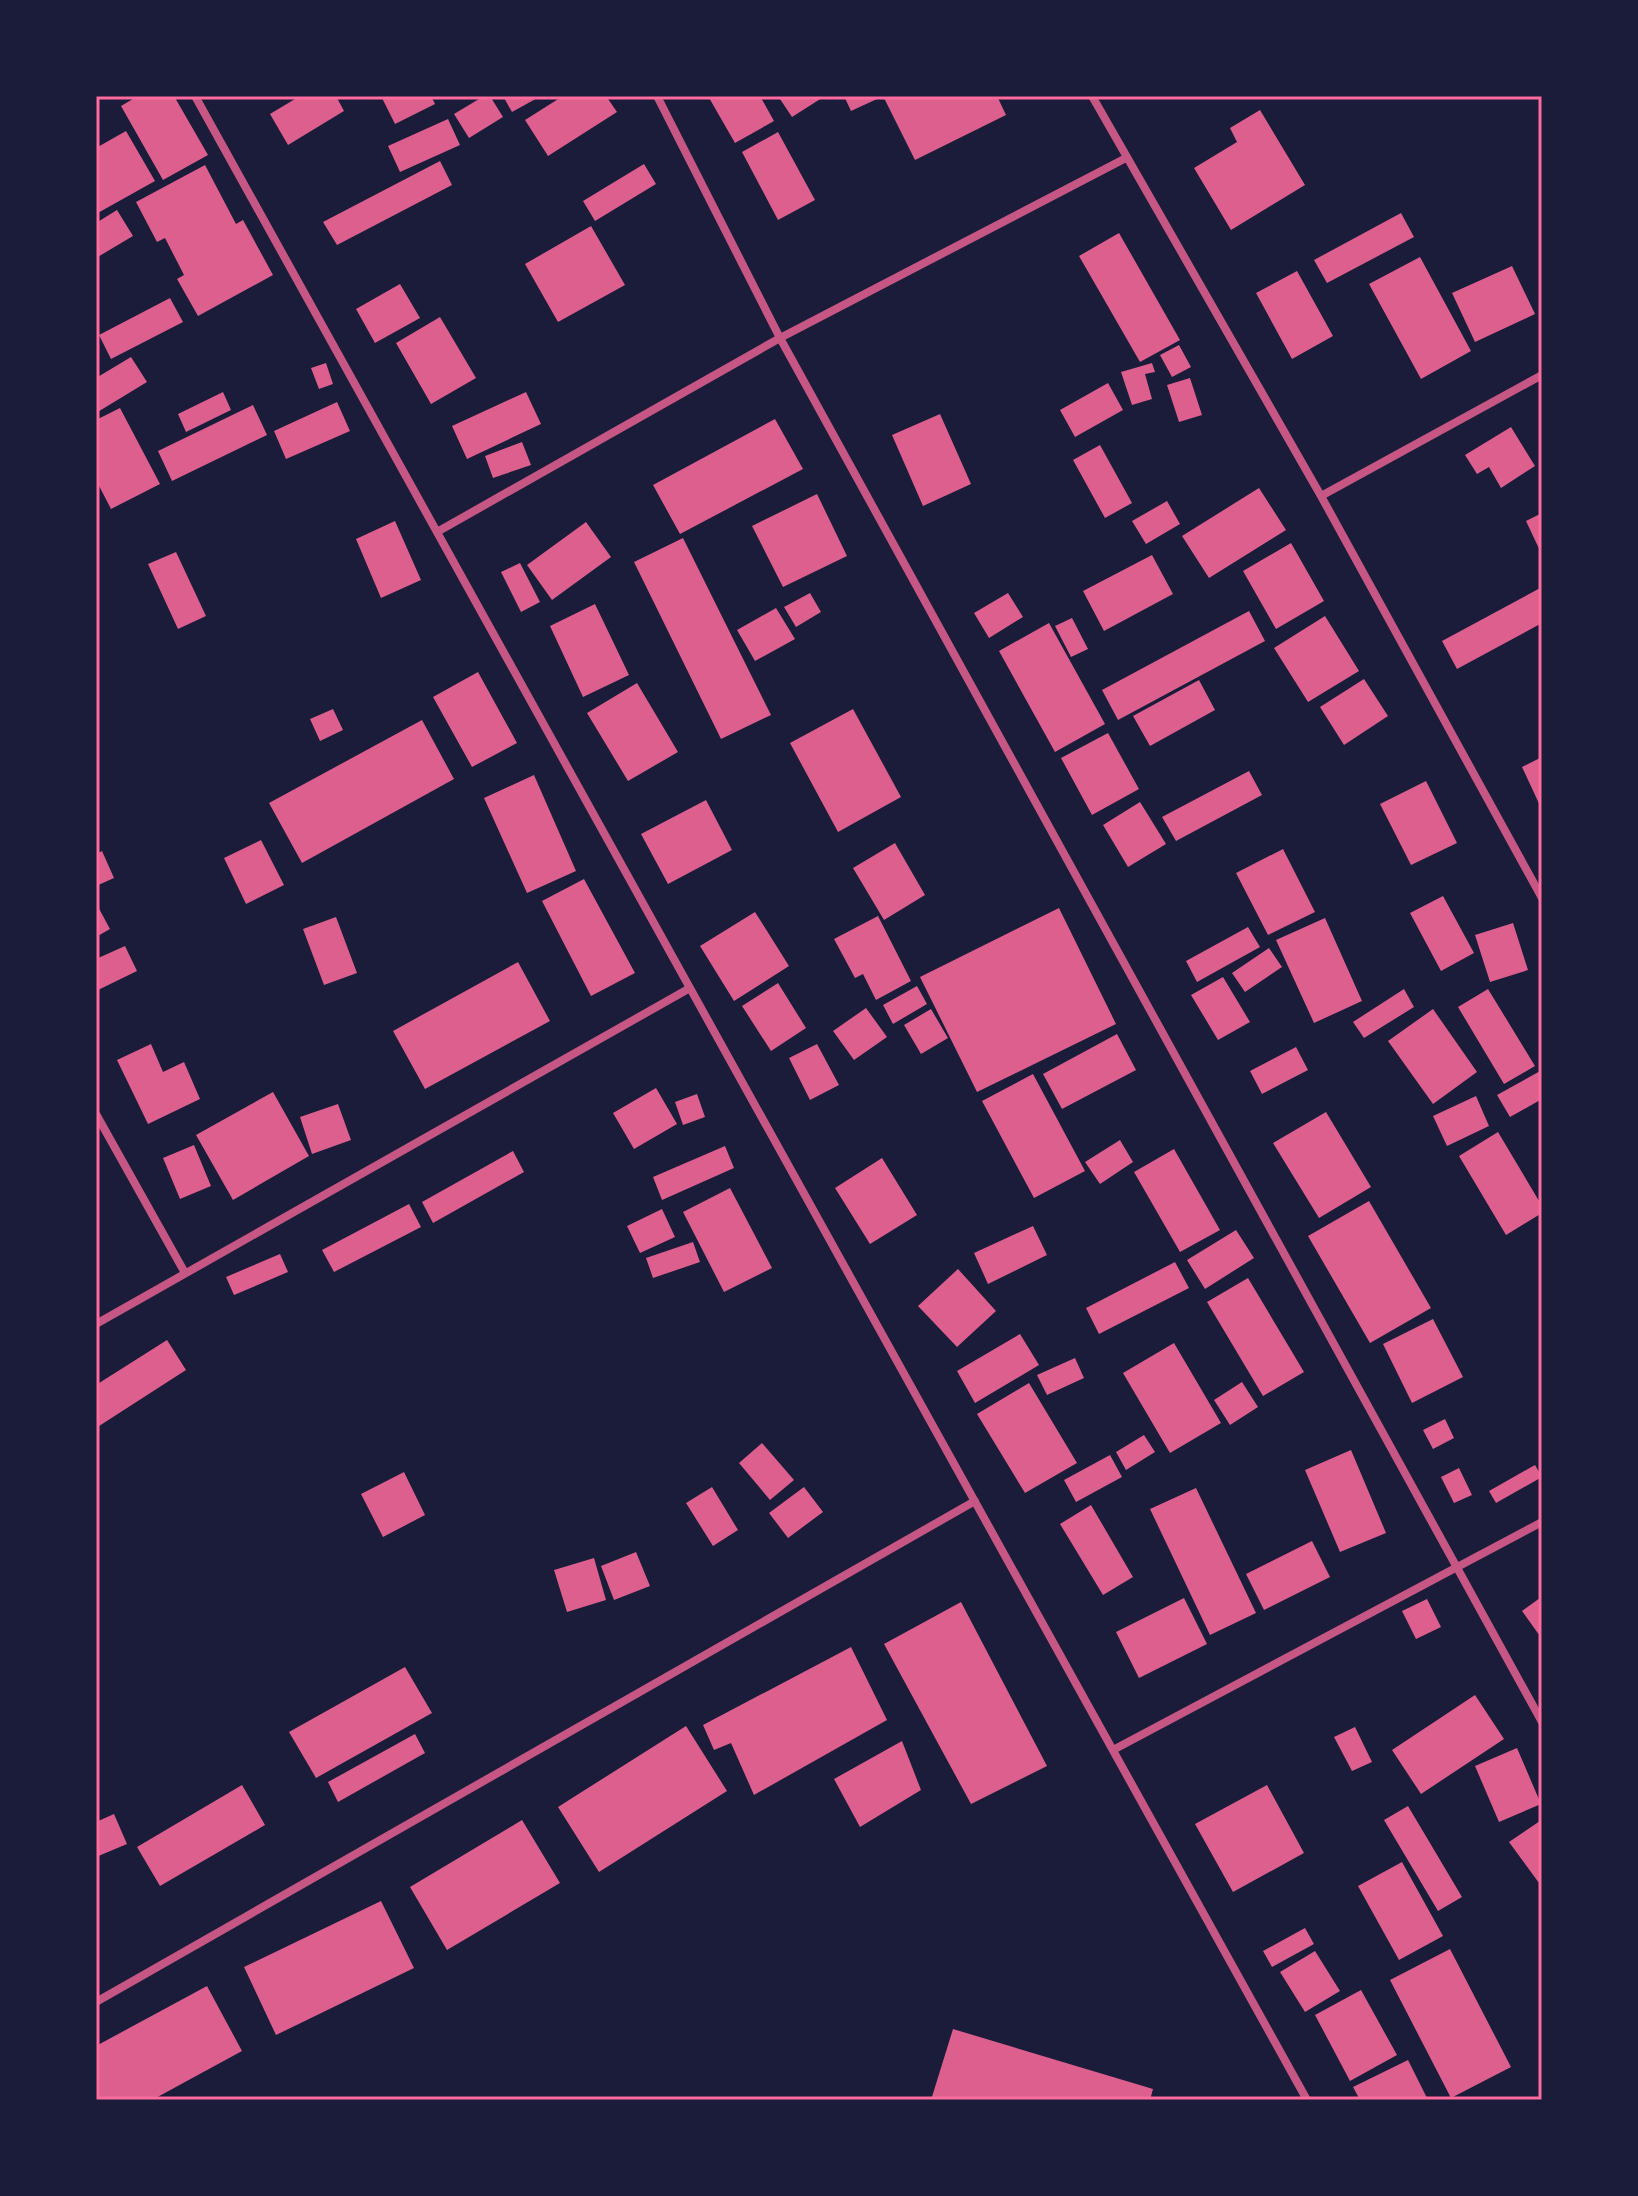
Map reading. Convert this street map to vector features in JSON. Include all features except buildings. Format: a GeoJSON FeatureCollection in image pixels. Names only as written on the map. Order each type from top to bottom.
{"type":"FeatureCollection","features":[{"type":"Feature","properties":{"kind":"street"},"geometry":{"type":"LineString","coordinates":[[195,96],[1307,2100]]}},
{"type":"Feature","properties":{"kind":"street"},"geometry":{"type":"LineString","coordinates":[[657,96],[780,338],[1542,1722]]}},
{"type":"Feature","properties":{"kind":"street"},"geometry":{"type":"LineString","coordinates":[[1092,96],[1321,496],[1542,898]]}},
{"type":"Feature","properties":{"kind":"street"},"geometry":{"type":"LineString","coordinates":[[437,532],[780,338],[1126,158]]}},
{"type":"Feature","properties":{"kind":"street"},"geometry":{"type":"LineString","coordinates":[[1321,496],[1542,375]]}},
{"type":"Feature","properties":{"kind":"street"},"geometry":{"type":"LineString","coordinates":[[96,1324],[690,988]]}},
{"type":"Feature","properties":{"kind":"street"},"geometry":{"type":"LineString","coordinates":[[96,1114],[185,1273]]}},
{"type":"Feature","properties":{"kind":"street"},"geometry":{"type":"LineString","coordinates":[[96,2002],[975,1501]]}},
{"type":"Feature","properties":{"kind":"street"},"geometry":{"type":"LineString","coordinates":[[1113,1750],[1542,1522]]}}]}
